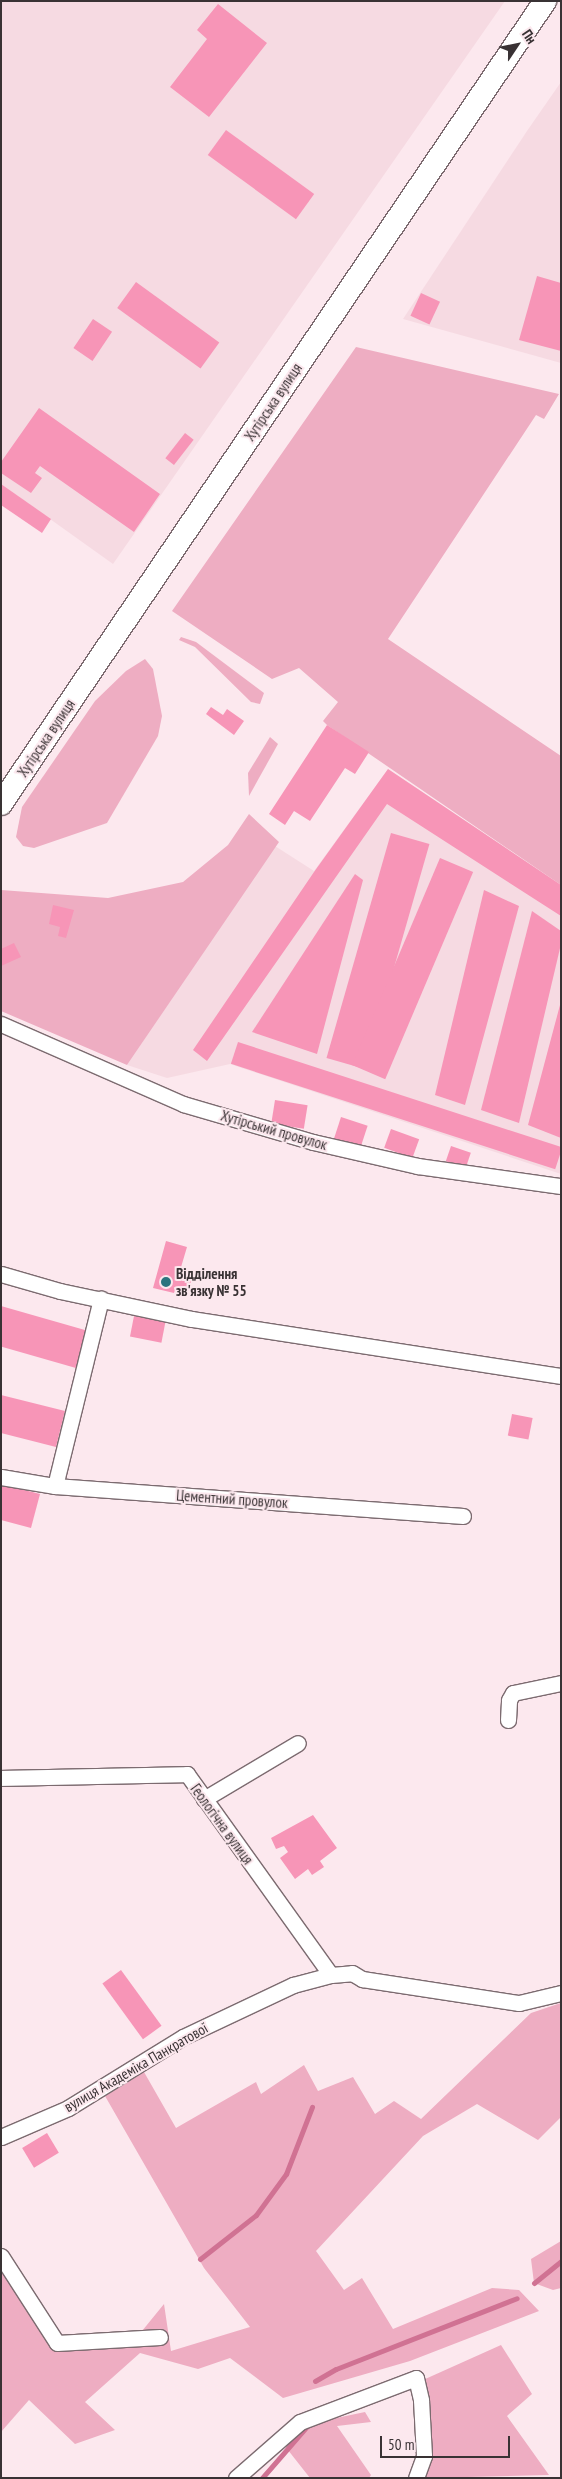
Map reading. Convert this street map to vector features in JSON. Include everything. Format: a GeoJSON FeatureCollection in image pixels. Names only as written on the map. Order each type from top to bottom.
{"type":"FeatureCollection","features":[{"type":"Feature","properties":{"kind":"main road","name":"Хутірська вулиця"},"geometry":{"type":"LineString","coordinates":[[1,804],[545,1]]}},
{"type":"Feature","properties":{"kind":"street","name":"Хутірський провулок"},"geometry":{"type":"LineString","coordinates":[[1,1024],[183,1104],[304,1140],[399,1162],[561,1186]]}},
{"type":"Feature","properties":{"kind":"street"},"geometry":{"type":"LineString","coordinates":[[1,1274],[101,1299],[202,1321],[561,1376]]}},
{"type":"Feature","properties":{"kind":"street"},"geometry":{"type":"LineString","coordinates":[[55,1486],[101,1299]]}},
{"type":"Feature","properties":{"kind":"street","name":"Цементний провулок"},"geometry":{"type":"LineString","coordinates":[[1,1477],[55,1486],[463,1516]]}},
{"type":"Feature","properties":{"kind":"street"},"geometry":{"type":"LineString","coordinates":[[508,1720],[509,1700],[513,1693],[561,1683]]}},
{"type":"Feature","properties":{"kind":"street"},"geometry":{"type":"LineString","coordinates":[[204,1799],[298,1743]]}},
{"type":"Feature","properties":{"kind":"street","name":"Геологічна вулиця"},"geometry":{"type":"LineString","coordinates":[[1,1778],[187,1774],[331,1975]]}},
{"type":"Feature","properties":{"kind":"street","name":"вулиця Академіка Панкратової"},"geometry":{"type":"LineString","coordinates":[[1,2137],[68,2108],[183,2037],[293,1985],[331,1975],[352,1973],[362,1979],[519,2003],[561,1993]]}},
{"type":"Feature","properties":{"kind":"street"},"geometry":{"type":"LineString","coordinates":[[1,2256],[56,2343],[160,2337]]}},
{"type":"Feature","properties":{"kind":"street"},"geometry":{"type":"LineString","coordinates":[[236,2478],[300,2422],[416,2378],[421,2400],[424,2456],[416,2478]]}},
{"type":"Feature","properties":{"kind":"shaded area"},"geometry":{"type":"Polygon","coordinates":[[[1,1],[505,1],[113,564],[1,484],[1,1]]]}},
{"type":"Feature","properties":{"kind":"shaded area"},"geometry":{"type":"Polygon","coordinates":[[[561,82],[561,363],[403,319],[527,131],[561,82]]]}},
{"type":"Feature","properties":{"kind":"shaded area"},"geometry":{"type":"Polygon","coordinates":[[[356,347],[559,394],[544,419],[536,415],[388,639],[561,756],[561,885],[327,725],[323,721],[338,702],[299,668],[272,679],[172,611],[356,347]]]}},
{"type":"Feature","properties":{"kind":"shaded area"},"geometry":{"type":"Polygon","coordinates":[[[181,637],[196,642],[264,693],[260,704],[251,702],[195,647],[179,640],[181,637]]]}},
{"type":"Feature","properties":{"kind":"shaded area"},"geometry":{"type":"Polygon","coordinates":[[[145,659],[153,669],[162,716],[158,736],[107,823],[34,848],[23,846],[16,837],[22,807],[95,701],[126,671],[145,659]]]}},
{"type":"Feature","properties":{"kind":"shaded area"},"geometry":{"type":"Polygon","coordinates":[[[270,737],[278,744],[249,796],[248,773],[270,737]]]}},
{"type":"Feature","properties":{"kind":"shaded area"},"geometry":{"type":"Polygon","coordinates":[[[388,769],[561,885],[561,1174],[230,1064],[167,1078],[127,1065],[275,846],[314,871],[388,769]]]}},
{"type":"Feature","properties":{"kind":"shaded area"},"geometry":{"type":"Polygon","coordinates":[[[249,814],[279,842],[127,1065],[1,1011],[1,890],[108,898],[183,882],[228,845],[249,814]]]}},
{"type":"Feature","properties":{"kind":"shaded area"},"geometry":{"type":"Polygon","coordinates":[[[561,2003],[561,2117],[538,2140],[477,2104],[423,2136],[316,2251],[344,2290],[362,2278],[393,2329],[492,2288],[519,2290],[539,2311],[410,2361],[283,2398],[230,2358],[198,2369],[140,2353],[85,2402],[115,2430],[75,2444],[29,2400],[1,2432],[1,2264],[58,2351],[138,2344],[142,2331],[164,2304],[171,2351],[250,2327],[204,2268],[105,2096],[144,2072],[176,2128],[256,2082],[261,2094],[304,2065],[318,2091],[353,2077],[375,2114],[394,2101],[421,2119],[531,2013],[561,2003]]]}},
{"type":"Feature","properties":{"kind":"shaded area"},"geometry":{"type":"Polygon","coordinates":[[[561,2241],[561,2288],[553,2290],[534,2283],[531,2259],[561,2241]]]}},
{"type":"Feature","properties":{"kind":"shaded area"},"geometry":{"type":"Polygon","coordinates":[[[501,2345],[532,2394],[507,2416],[549,2475],[424,2478],[432,2459],[430,2400],[423,2380],[501,2345]]]}},
{"type":"Feature","properties":{"kind":"shaded area"},"geometry":{"type":"Polygon","coordinates":[[[365,2412],[371,2422],[337,2426],[371,2475],[369,2478],[310,2478],[284,2445],[308,2424],[365,2412]]]}},
{"type":"Feature","properties":{"kind":"building"},"geometry":{"type":"Polygon","coordinates":[[[218,4],[267,43],[209,117],[170,87],[207,39],[197,30],[218,4]]]}},
{"type":"Feature","properties":{"kind":"building"},"geometry":{"type":"Polygon","coordinates":[[[226,130],[314,194],[296,219],[208,155],[226,130]]]}},
{"type":"Feature","properties":{"kind":"building"},"geometry":{"type":"Polygon","coordinates":[[[537,276],[561,283],[561,351],[519,340],[537,276]]]}},
{"type":"Feature","properties":{"kind":"building"},"geometry":{"type":"Polygon","coordinates":[[[136,282],[219,343],[201,368],[117,308],[136,282]]]}},
{"type":"Feature","properties":{"kind":"building"},"geometry":{"type":"Polygon","coordinates":[[[421,293],[440,302],[429,325],[410,316],[421,293]]]}},
{"type":"Feature","properties":{"kind":"building"},"geometry":{"type":"Polygon","coordinates":[[[93,319],[112,332],[92,361],[73,348],[93,319]]]}},
{"type":"Feature","properties":{"kind":"building"},"geometry":{"type":"Polygon","coordinates":[[[39,408],[160,494],[134,532],[40,466],[35,473],[42,478],[31,493],[1,473],[1,462],[39,408]]]}},
{"type":"Feature","properties":{"kind":"building"},"geometry":{"type":"Polygon","coordinates":[[[185,433],[194,440],[174,465],[165,458],[185,433]]]}},
{"type":"Feature","properties":{"kind":"building"},"geometry":{"type":"Polygon","coordinates":[[[1,484],[51,519],[42,533],[1,505],[1,484]]]}},
{"type":"Feature","properties":{"kind":"building"},"geometry":{"type":"Polygon","coordinates":[[[211,707],[223,715],[227,709],[244,721],[234,735],[206,714],[211,707]]]}},
{"type":"Feature","properties":{"kind":"building"},"geometry":{"type":"Polygon","coordinates":[[[327,725],[369,752],[355,774],[345,768],[310,821],[294,811],[285,825],[269,814],[327,725]]]}},
{"type":"Feature","properties":{"kind":"building"},"geometry":{"type":"Polygon","coordinates":[[[388,769],[561,885],[561,916],[387,804],[207,1061],[193,1050],[314,872],[388,769]]]}},
{"type":"Feature","properties":{"kind":"building"},"geometry":{"type":"Polygon","coordinates":[[[391,833],[429,844],[365,1069],[327,1058],[391,833]]]}},
{"type":"Feature","properties":{"kind":"building"},"geometry":{"type":"Polygon","coordinates":[[[440,858],[473,872],[385,1079],[352,1065],[440,858]]]}},
{"type":"Feature","properties":{"kind":"building"},"geometry":{"type":"Polygon","coordinates":[[[355,874],[363,880],[317,1054],[252,1032],[355,874]]]}},
{"type":"Feature","properties":{"kind":"building"},"geometry":{"type":"Polygon","coordinates":[[[484,890],[519,906],[465,1105],[435,1095],[484,890]]]}},
{"type":"Feature","properties":{"kind":"building"},"geometry":{"type":"Polygon","coordinates":[[[53,905],[74,910],[66,938],[58,936],[60,927],[49,924],[53,905]]]}},
{"type":"Feature","properties":{"kind":"building"},"geometry":{"type":"Polygon","coordinates":[[[532,911],[561,931],[561,944],[519,1123],[481,1110],[532,911]]]}},
{"type":"Feature","properties":{"kind":"building"},"geometry":{"type":"Polygon","coordinates":[[[14,943],[21,957],[1,966],[1,949],[14,943]]]}},
{"type":"Feature","properties":{"kind":"building"},"geometry":{"type":"Polygon","coordinates":[[[561,1005],[561,1138],[528,1125],[561,1005]]]}},
{"type":"Feature","properties":{"kind":"building"},"geometry":{"type":"Polygon","coordinates":[[[238,1042],[561,1147],[555,1169],[231,1064],[238,1042]]]}},
{"type":"Feature","properties":{"kind":"building"},"geometry":{"type":"Polygon","coordinates":[[[275,1100],[308,1105],[304,1129],[271,1124],[275,1100]]]}},
{"type":"Feature","properties":{"kind":"building"},"geometry":{"type":"Polygon","coordinates":[[[341,1117],[368,1126],[359,1151],[333,1143],[341,1117]]]}},
{"type":"Feature","properties":{"kind":"building"},"geometry":{"type":"Polygon","coordinates":[[[391,1129],[419,1139],[412,1158],[384,1148],[391,1129]]]}},
{"type":"Feature","properties":{"kind":"building"},"geometry":{"type":"Polygon","coordinates":[[[451,1146],[471,1153],[466,1168],[446,1161],[451,1146]]]}},
{"type":"Feature","properties":{"kind":"building"},"geometry":{"type":"Polygon","coordinates":[[[166,1241],[187,1247],[179,1274],[192,1278],[189,1291],[176,1287],[174,1293],[153,1288],[166,1241]]]}},
{"type":"Feature","properties":{"kind":"building"},"geometry":{"type":"Polygon","coordinates":[[[1,1306],[88,1331],[77,1368],[1,1347],[1,1306]]]}},
{"type":"Feature","properties":{"kind":"building"},"geometry":{"type":"Polygon","coordinates":[[[134,1316],[165,1322],[161,1343],[130,1337],[134,1316]]]}},
{"type":"Feature","properties":{"kind":"building"},"geometry":{"type":"Polygon","coordinates":[[[1,1395],[65,1411],[56,1447],[1,1433],[1,1395]]]}},
{"type":"Feature","properties":{"kind":"building"},"geometry":{"type":"Polygon","coordinates":[[[512,1414],[533,1418],[528,1440],[508,1436],[512,1414]]]}},
{"type":"Feature","properties":{"kind":"building"},"geometry":{"type":"Polygon","coordinates":[[[1,1484],[40,1494],[31,1528],[1,1520],[1,1484]]]}},
{"type":"Feature","properties":{"kind":"building"},"geometry":{"type":"Polygon","coordinates":[[[313,1815],[337,1848],[320,1861],[324,1867],[312,1875],[308,1869],[295,1879],[280,1858],[288,1852],[284,1846],[276,1849],[271,1838],[313,1815]]]}},
{"type":"Feature","properties":{"kind":"building"},"geometry":{"type":"Polygon","coordinates":[[[121,1970],[162,2026],[143,2039],[102,1984],[121,1970]]]}},
{"type":"Feature","properties":{"kind":"building"},"geometry":{"type":"Polygon","coordinates":[[[47,2133],[59,2153],[34,2168],[22,2148],[47,2133]]]}},
{"type":"Feature","properties":{"kind":"waterway"},"geometry":{"type":"LineString","coordinates":[[200,2259],[256,2215],[286,2174],[312,2107]]}},
{"type":"Feature","properties":{"kind":"waterway"},"geometry":{"type":"LineString","coordinates":[[534,2283],[561,2261]]}},
{"type":"Feature","properties":{"kind":"waterway"},"geometry":{"type":"LineString","coordinates":[[315,2381],[336,2369],[517,2298]]}},
{"type":"Feature","properties":{"kind":"waterway"},"geometry":{"type":"LineString","coordinates":[[262,2478],[309,2424]]}},
{"type":"Feature","properties":{"kind":"place","name":"Відділення зв'язку № 55"},"geometry":{"type":"Point","coordinates":[166,1282]}}]}
